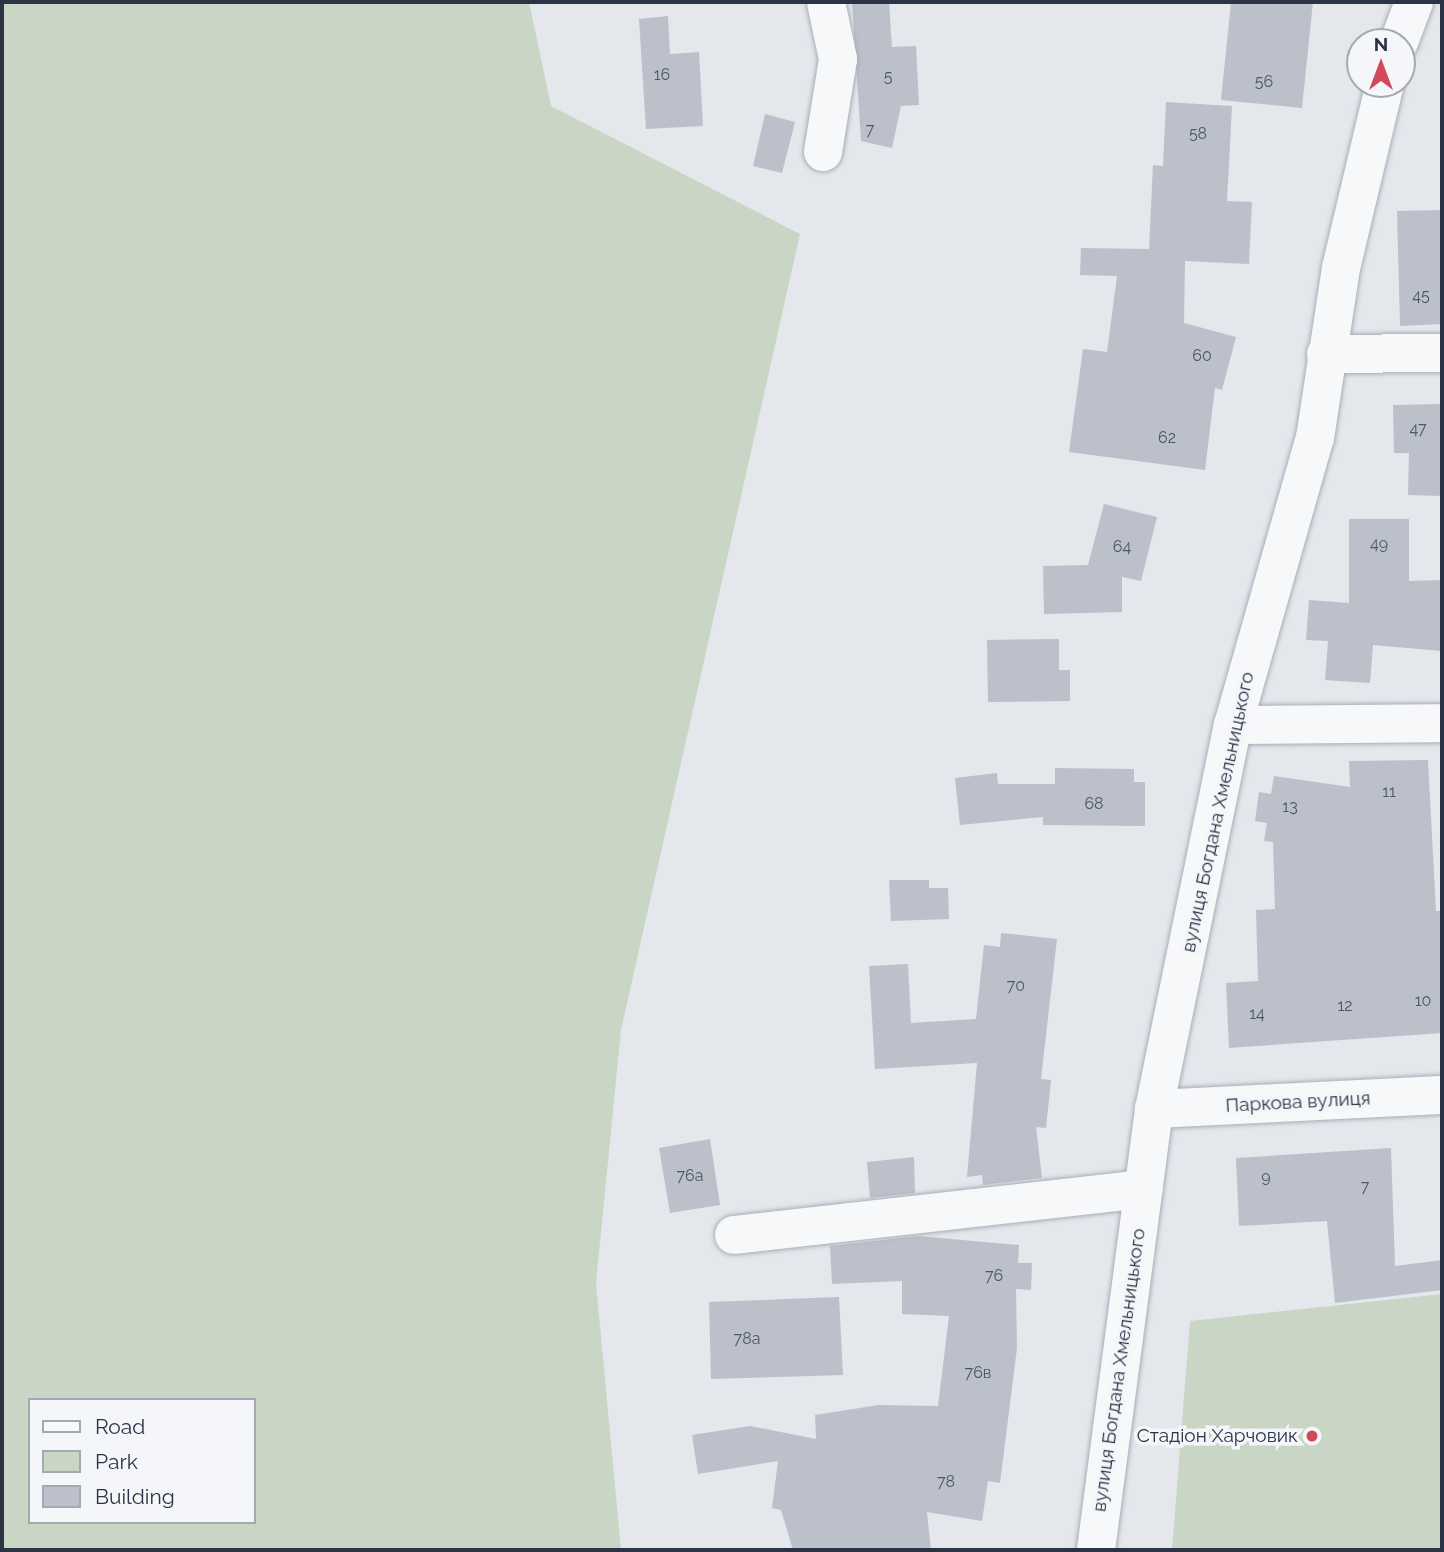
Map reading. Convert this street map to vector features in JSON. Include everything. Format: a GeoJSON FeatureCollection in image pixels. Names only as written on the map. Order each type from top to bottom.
{"type":"FeatureCollection","features":[{"type":"Feature","properties":{"kind":"street"},"geometry":{"type":"LineString","coordinates":[[823,152],[838,59],[826,2]]}},
{"type":"Feature","properties":{"kind":"street"},"geometry":{"type":"LineString","coordinates":[[1404,28],[1414,2]]}},
{"type":"Feature","properties":{"kind":"street","name":"вулиця Богдана Хмельницького"},"geometry":{"type":"LineString","coordinates":[[1096,1550],[1154,1110],[1233,724],[1315,438],[1326,354],[1382,98]]}},
{"type":"Feature","properties":{"kind":"street"},"geometry":{"type":"LineString","coordinates":[[1326,354],[1442,353]]}},
{"type":"Feature","properties":{"kind":"street"},"geometry":{"type":"LineString","coordinates":[[1233,724],[1442,723]]}},
{"type":"Feature","properties":{"kind":"street","name":"Паркова вулиця"},"geometry":{"type":"LineString","coordinates":[[1154,1110],[1442,1095]]}},
{"type":"Feature","properties":{"kind":"street"},"geometry":{"type":"LineString","coordinates":[[734,1235],[1143,1189]]}},
{"type":"Feature","properties":{"kind":"green space"},"geometry":{"type":"Polygon","coordinates":[[[2,2],[529,2],[551,106],[800,234],[621,1030],[596,1283],[621,1550],[2,1550],[2,2]]]}},
{"type":"Feature","properties":{"kind":"green space","name":"Стадіон Харчовик"},"geometry":{"type":"Polygon","coordinates":[[[1442,1294],[1442,1550],[1172,1550],[1190,1321],[1442,1294]]]}},
{"type":"Feature","properties":{"kind":"building"},"geometry":{"type":"Polygon","coordinates":[[[852,2],[889,2],[892,47],[916,46],[919,105],[901,106],[892,148],[861,141],[852,2]]]}},
{"type":"Feature","properties":{"kind":"building"},"geometry":{"type":"Polygon","coordinates":[[[1231,2],[1313,2],[1302,108],[1221,100],[1231,2]]]}},
{"type":"Feature","properties":{"kind":"building"},"geometry":{"type":"Polygon","coordinates":[[[668,16],[670,54],[699,52],[703,126],[646,129],[639,19],[668,16]]]}},
{"type":"Feature","properties":{"kind":"building"},"geometry":{"type":"Polygon","coordinates":[[[1166,102],[1232,106],[1227,201],[1252,202],[1249,264],[1185,261],[1184,323],[1236,337],[1222,390],[1215,388],[1205,470],[1069,452],[1083,349],[1107,352],[1117,276],[1080,275],[1081,248],[1149,249],[1153,165],[1163,166],[1166,102]]]}},
{"type":"Feature","properties":{"kind":"building"},"geometry":{"type":"Polygon","coordinates":[[[765,114],[795,122],[782,173],[753,166],[765,114]]]}},
{"type":"Feature","properties":{"kind":"building"},"geometry":{"type":"Polygon","coordinates":[[[1442,210],[1442,324],[1400,326],[1397,211],[1442,210]]]}},
{"type":"Feature","properties":{"kind":"building"},"geometry":{"type":"Polygon","coordinates":[[[1442,404],[1442,496],[1408,495],[1409,453],[1394,453],[1393,405],[1442,404]]]}},
{"type":"Feature","properties":{"kind":"building"},"geometry":{"type":"Polygon","coordinates":[[[1104,504],[1157,517],[1141,581],[1122,577],[1122,612],[1044,614],[1043,566],[1088,565],[1104,504]]]}},
{"type":"Feature","properties":{"kind":"building"},"geometry":{"type":"Polygon","coordinates":[[[1349,519],[1409,519],[1409,581],[1442,580],[1442,651],[1373,645],[1370,683],[1325,680],[1328,641],[1306,640],[1309,600],[1349,603],[1349,519]]]}},
{"type":"Feature","properties":{"kind":"building"},"geometry":{"type":"Polygon","coordinates":[[[1059,639],[1059,670],[1070,670],[1070,701],[988,702],[987,640],[1059,639]]]}},
{"type":"Feature","properties":{"kind":"building"},"geometry":{"type":"Polygon","coordinates":[[[1428,760],[1436,911],[1442,911],[1442,1033],[1229,1048],[1226,983],[1258,981],[1256,910],[1275,909],[1273,842],[1264,841],[1267,823],[1255,821],[1259,792],[1271,794],[1274,776],[1350,787],[1349,761],[1428,760]]]}},
{"type":"Feature","properties":{"kind":"building"},"geometry":{"type":"Polygon","coordinates":[[[1055,768],[1134,769],[1134,782],[1145,782],[1145,826],[1043,825],[1043,817],[960,825],[955,778],[997,773],[998,784],[1055,784],[1055,768]]]}},
{"type":"Feature","properties":{"kind":"building"},"geometry":{"type":"Polygon","coordinates":[[[889,880],[929,880],[929,888],[948,888],[949,919],[891,921],[889,880]]]}},
{"type":"Feature","properties":{"kind":"building"},"geometry":{"type":"Polygon","coordinates":[[[1001,933],[1057,939],[1041,1079],[1051,1080],[1046,1128],[1036,1127],[1042,1178],[983,1185],[982,1175],[967,1177],[977,1063],[875,1069],[869,966],[908,964],[911,1023],[976,1019],[984,945],[1000,947],[1001,933]]]}},
{"type":"Feature","properties":{"kind":"building"},"geometry":{"type":"Polygon","coordinates":[[[710,1139],[720,1205],[670,1213],[659,1148],[710,1139]]]}},
{"type":"Feature","properties":{"kind":"building"},"geometry":{"type":"Polygon","coordinates":[[[1391,1148],[1395,1266],[1442,1260],[1442,1290],[1335,1303],[1327,1221],[1239,1226],[1236,1158],[1391,1148]]]}},
{"type":"Feature","properties":{"kind":"building"},"geometry":{"type":"Polygon","coordinates":[[[914,1157],[915,1193],[870,1198],[867,1162],[914,1157]]]}},
{"type":"Feature","properties":{"kind":"building"},"geometry":{"type":"Polygon","coordinates":[[[918,1236],[1019,1245],[1018,1263],[1032,1263],[1031,1290],[1016,1289],[1017,1348],[1000,1483],[988,1481],[982,1521],[927,1512],[931,1550],[793,1550],[781,1510],[772,1508],[778,1461],[698,1474],[692,1435],[750,1426],[816,1439],[815,1415],[879,1405],[938,1406],[949,1316],[902,1314],[902,1281],[832,1284],[830,1246],[918,1236]]]}},
{"type":"Feature","properties":{"kind":"building"},"geometry":{"type":"Polygon","coordinates":[[[839,1297],[843,1375],[711,1379],[709,1302],[839,1297]]]}},
{"type":"Feature","properties":{"kind":"place","name":"Стадіон Харчовик"},"geometry":{"type":"Point","coordinates":[1312,1436]}}]}
